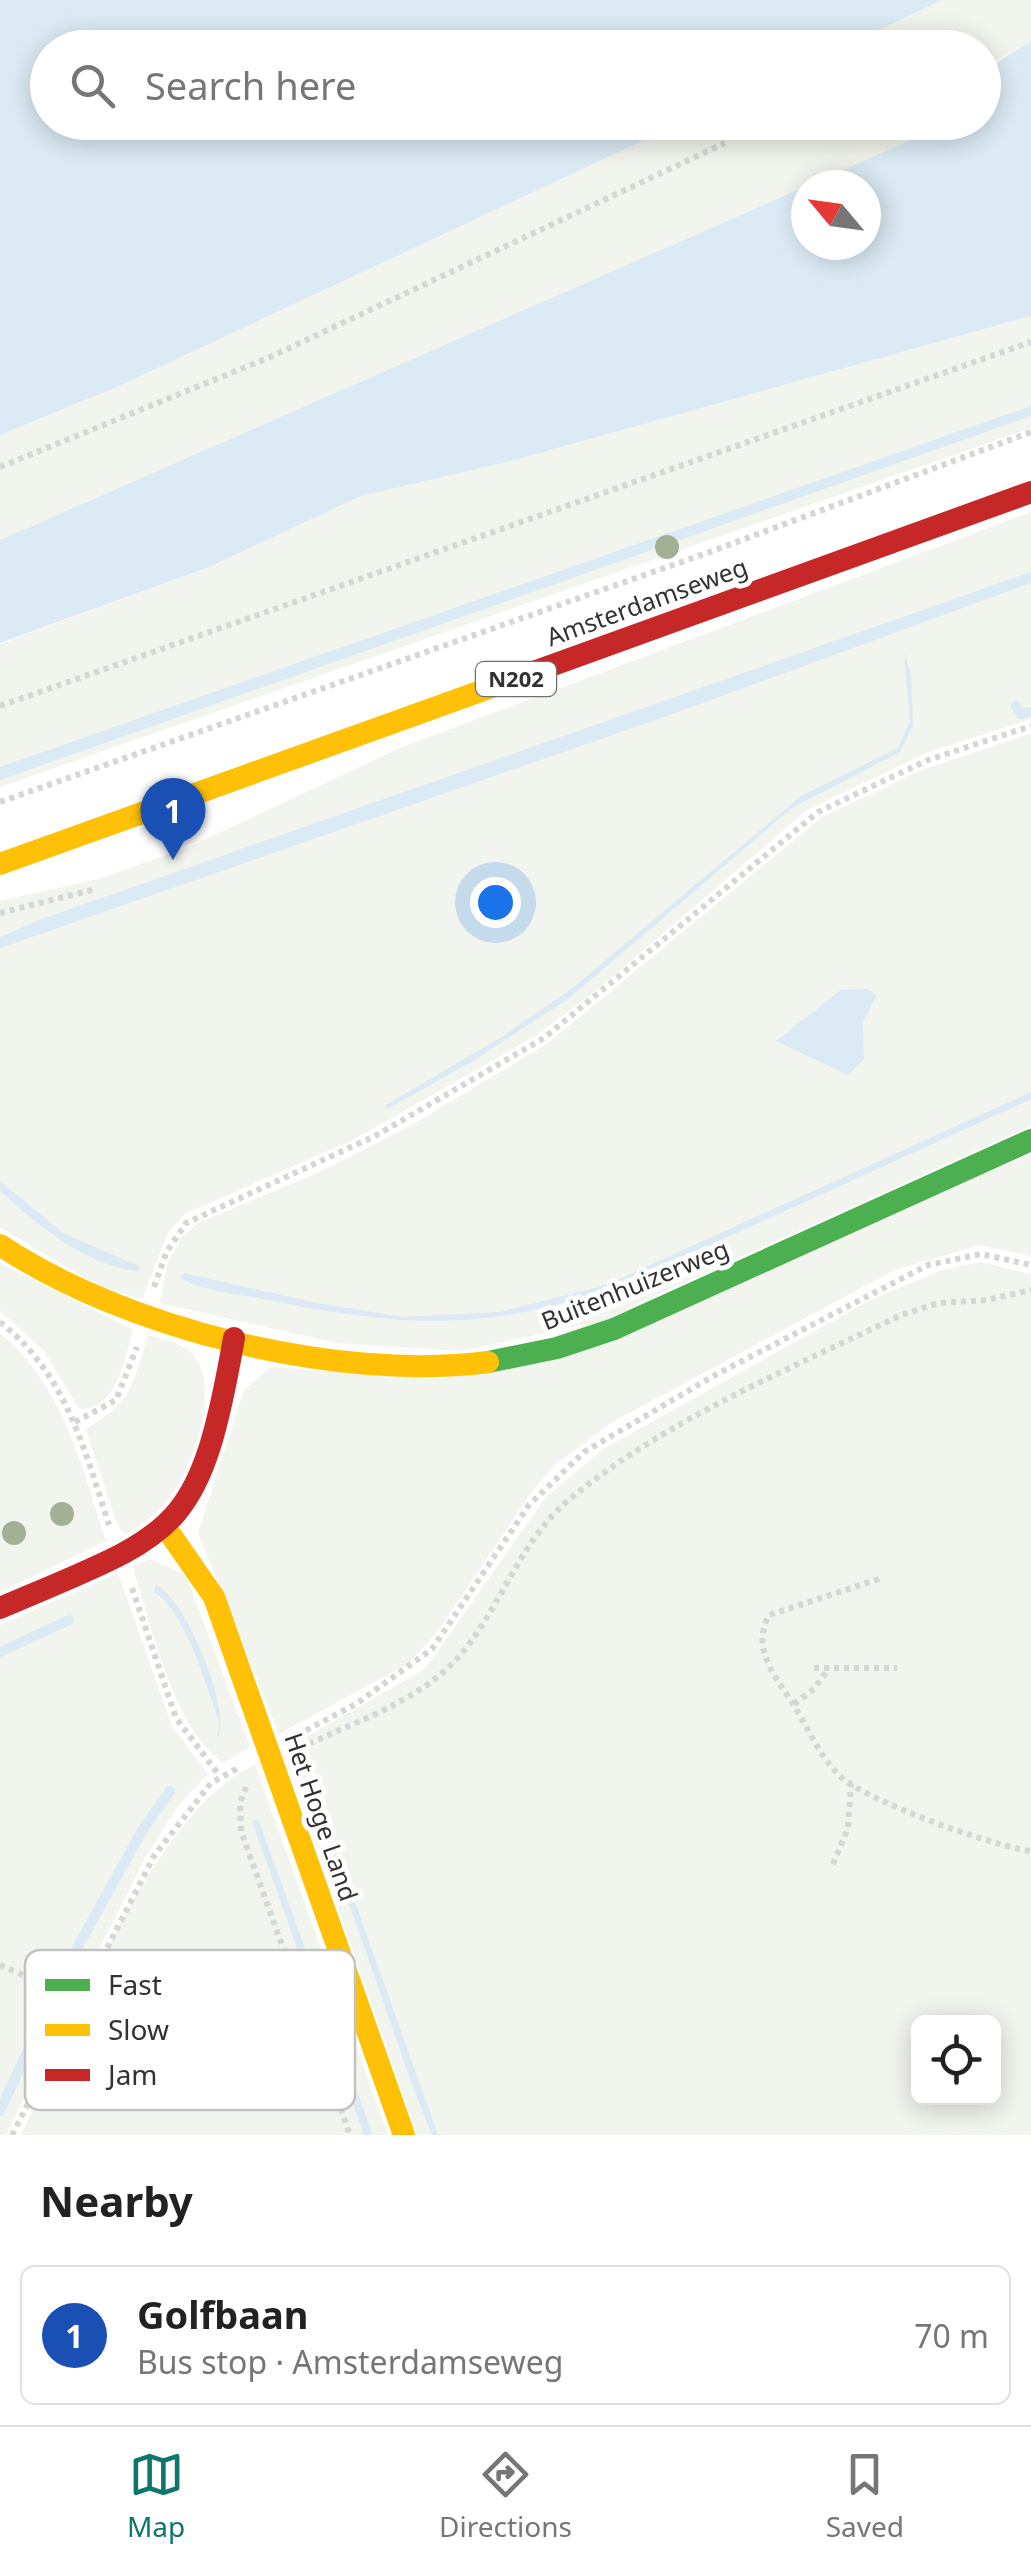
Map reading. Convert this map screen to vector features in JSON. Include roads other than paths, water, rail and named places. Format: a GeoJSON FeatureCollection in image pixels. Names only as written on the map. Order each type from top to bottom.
{"type":"FeatureCollection","features":[{"type":"Feature","properties":{"kind":"street","name":"Amsterdamseweg"},"geometry":{"type":"LineString","coordinates":[[0,864],[1031,492]]}},
{"type":"Feature","properties":{"kind":"street","name":"Buitenhuizerweg"},"geometry":{"type":"LineString","coordinates":[[0,1245],[70,1290],[146,1317],[234,1338],[373,1363],[419,1366],[500,1361],[614,1329],[1031,1140]]}},
{"type":"Feature","properties":{"kind":"street"},"geometry":{"type":"LineString","coordinates":[[0,1608],[136,1547],[166,1528],[203,1473],[234,1338]]}},
{"type":"Feature","properties":{"kind":"street","name":"Het Hoge Land"},"geometry":{"type":"LineString","coordinates":[[166,1528],[214,1597],[339,1950]]}},
{"type":"Feature","properties":{"kind":"street","name":"Het Hoge Land"},"geometry":{"type":"LineString","coordinates":[[355,1996],[404,2135]]}},
{"type":"Feature","properties":{"kind":"waterway"},"geometry":{"type":"LineString","coordinates":[[1016,706],[1020,714],[1031,712]]}},
{"type":"Feature","properties":{"kind":"waterway"},"geometry":{"type":"LineString","coordinates":[[0,1652],[69,1620]]}},
{"type":"Feature","properties":{"kind":"waterway"},"geometry":{"type":"LineString","coordinates":[[76,1950],[143,1829],[170,1791]]}},
{"type":"Feature","properties":{"kind":"waterway"},"geometry":{"type":"LineString","coordinates":[[0,2111],[25,2057]]}},
{"type":"Feature","properties":{"kind":"place","name":"Golfbaan"},"geometry":{"type":"Point","coordinates":[173,860]}}]}
